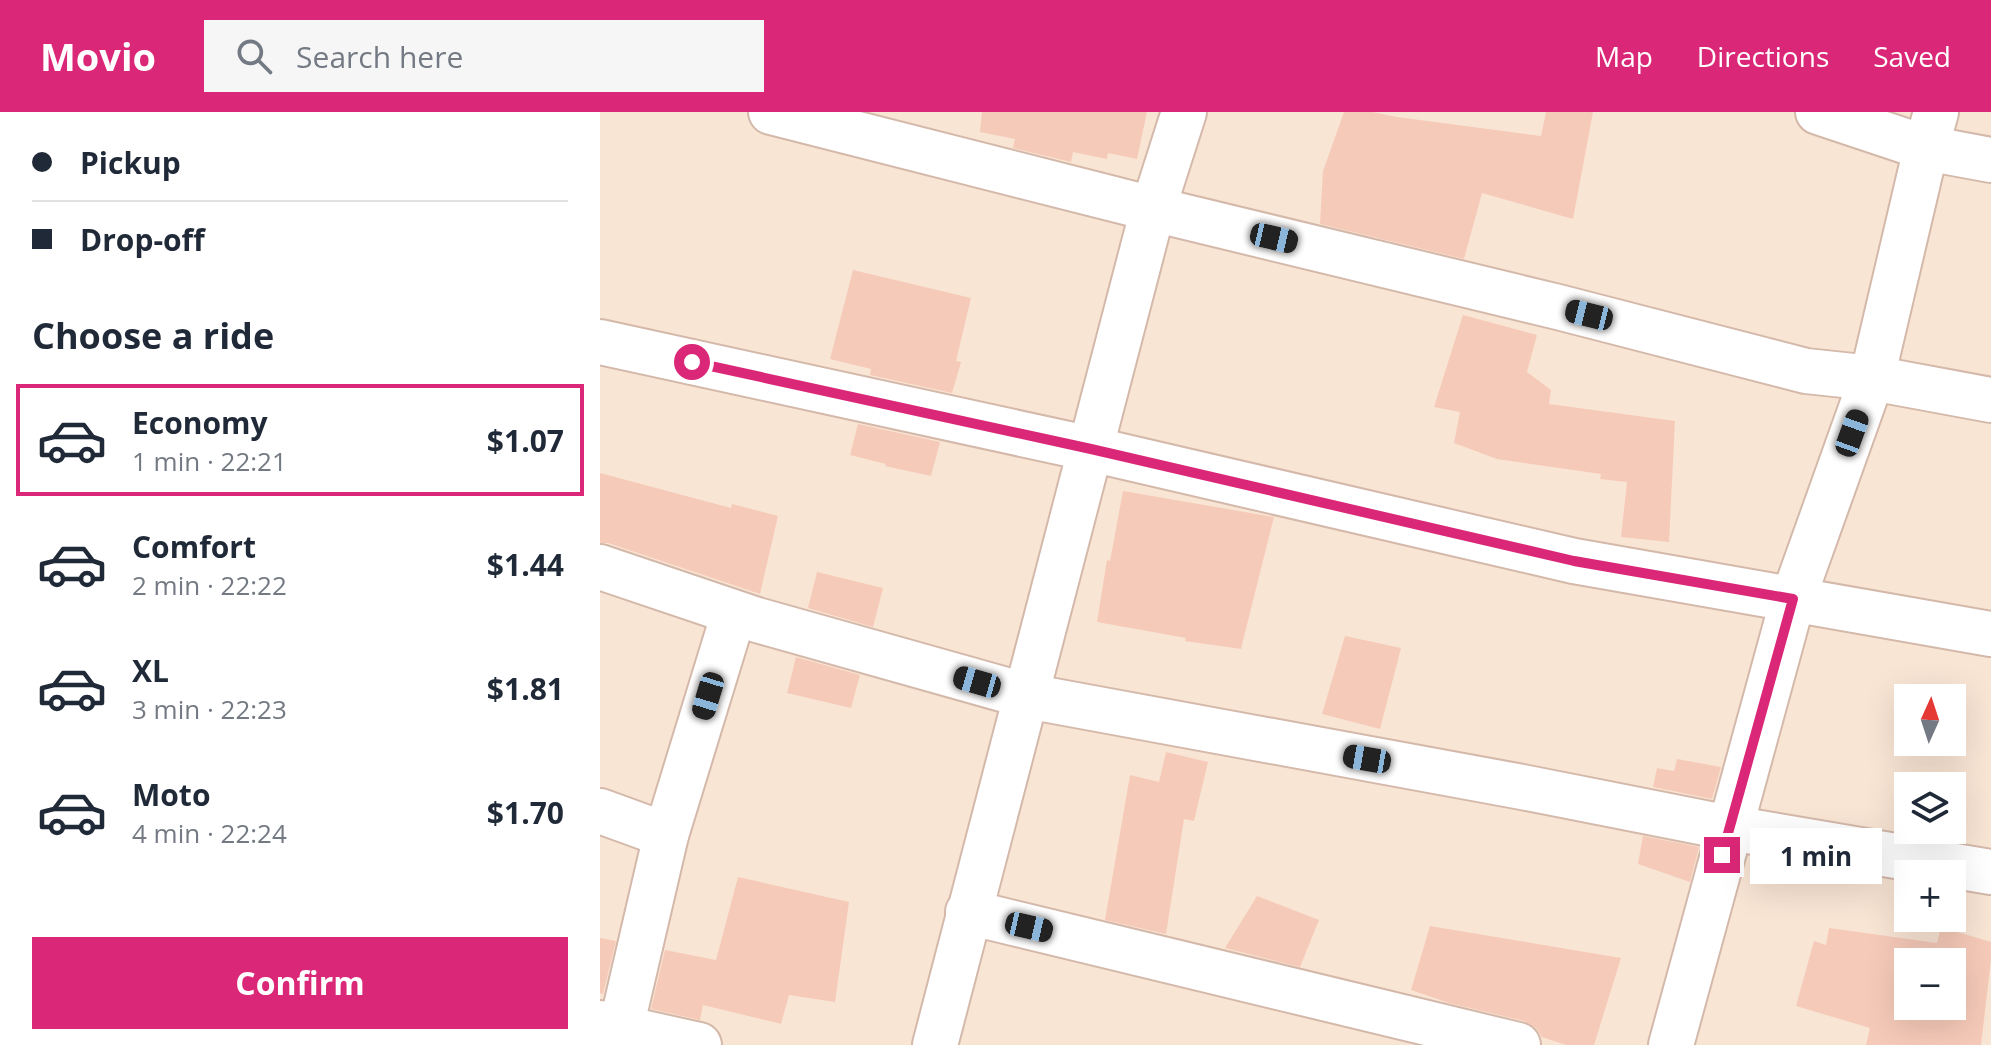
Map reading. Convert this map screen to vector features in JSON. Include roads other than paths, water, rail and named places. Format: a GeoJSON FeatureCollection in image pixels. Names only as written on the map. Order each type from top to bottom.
{"type":"FeatureCollection","features":[{"type":"Feature","properties":{"kind":"street"},"geometry":{"type":"LineString","coordinates":[[771,112],[1806,371],[1872,378],[1991,400]]}},
{"type":"Feature","properties":{"kind":"street"},"geometry":{"type":"LineString","coordinates":[[935,1045],[1153,209],[1184,112]]}},
{"type":"Feature","properties":{"kind":"street"},"geometry":{"type":"LineString","coordinates":[[1818,112],[1931,130],[1991,160]]}},
{"type":"Feature","properties":{"kind":"street"},"geometry":{"type":"LineString","coordinates":[[1671,1045],[1793,599],[1872,378],[1931,130]]}},
{"type":"Feature","properties":{"kind":"street"},"geometry":{"type":"LineString","coordinates":[[600,342],[1091,449],[1574,561],[1991,634]]}},
{"type":"Feature","properties":{"kind":"street"},"geometry":{"type":"LineString","coordinates":[[600,567],[734,613],[1027,696],[1730,828],[1991,872]]}},
{"type":"Feature","properties":{"kind":"street"},"geometry":{"type":"LineString","coordinates":[[699,1045],[610,1026],[734,613]]}},
{"type":"Feature","properties":{"kind":"street"},"geometry":{"type":"LineString","coordinates":[[600,811],[666,835]]}},
{"type":"Feature","properties":{"kind":"street"},"geometry":{"type":"LineString","coordinates":[[968,912],[1518,1045]]}}]}
